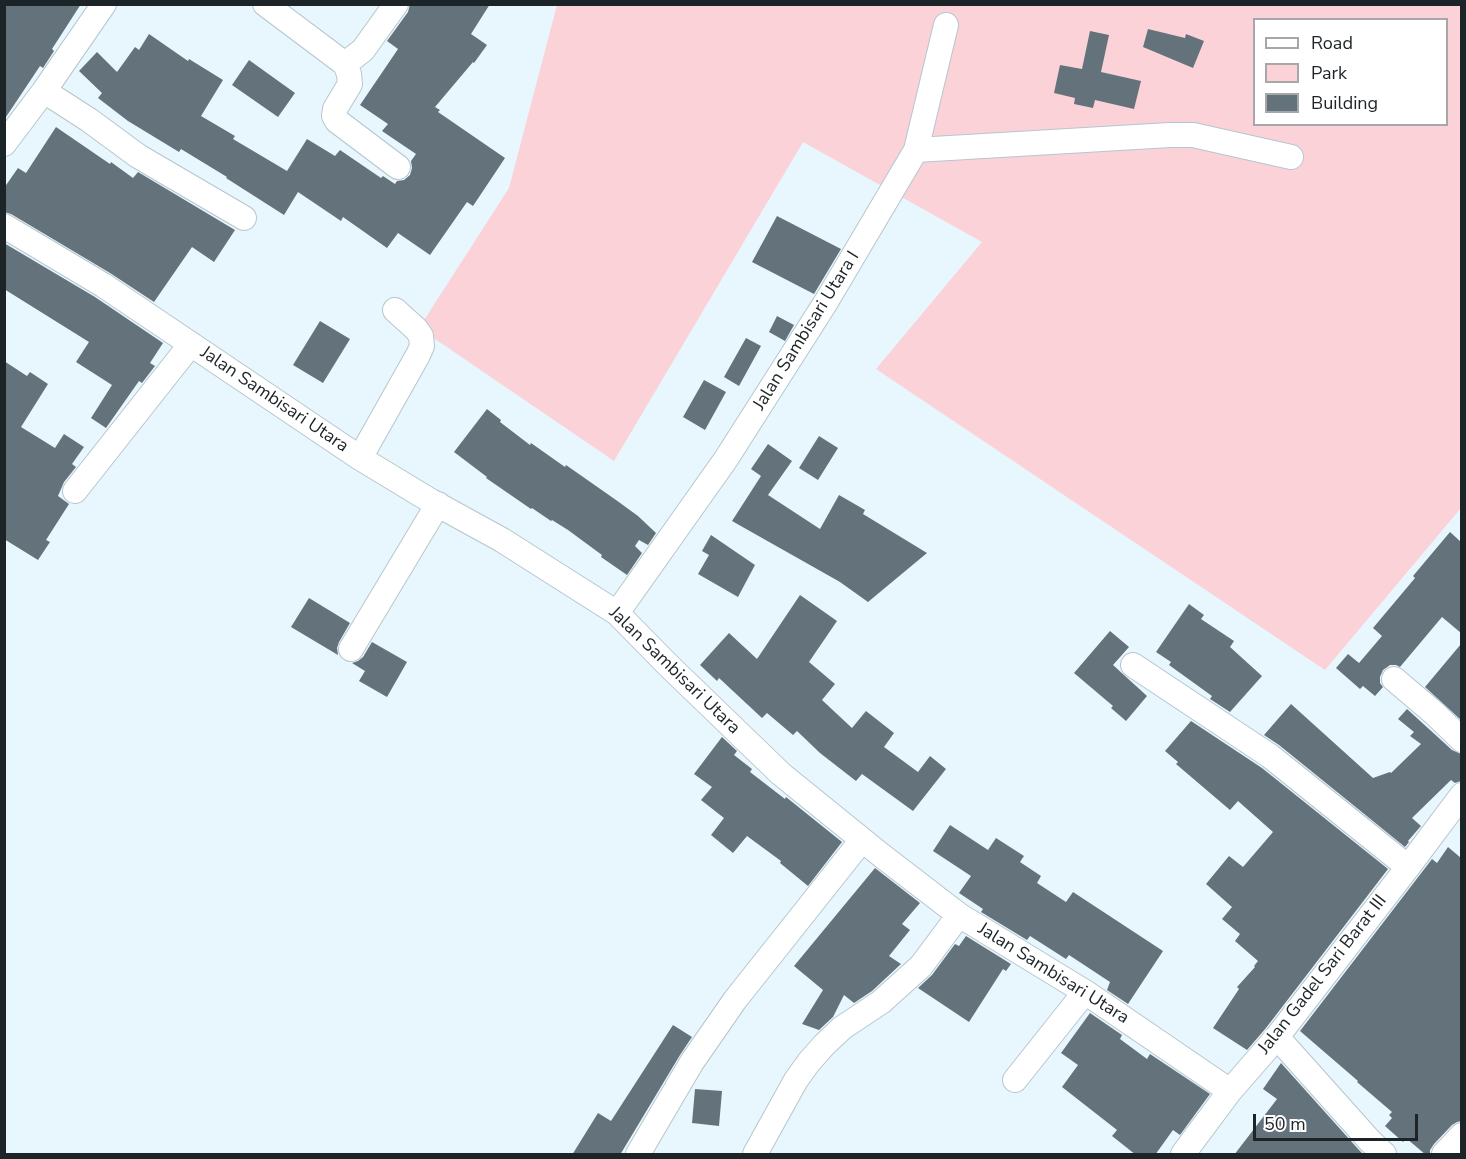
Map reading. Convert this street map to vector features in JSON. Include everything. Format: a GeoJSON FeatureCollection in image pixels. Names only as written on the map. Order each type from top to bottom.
{"type":"FeatureCollection","features":[{"type":"Feature","properties":{"kind":"street"},"geometry":{"type":"LineString","coordinates":[[4,144],[104,4]]}},
{"type":"Feature","properties":{"kind":"street"},"geometry":{"type":"LineString","coordinates":[[265,4],[345,64],[350,84],[334,116],[337,121],[398,167]]}},
{"type":"Feature","properties":{"kind":"street"},"geometry":{"type":"LineString","coordinates":[[345,64],[363,50],[396,4]]}},
{"type":"Feature","properties":{"kind":"street","name":"Jalan Sambisari Utara I"},"geometry":{"type":"LineString","coordinates":[[617,613],[732,450],[826,302],[916,150],[946,25]]}},
{"type":"Feature","properties":{"kind":"street"},"geometry":{"type":"LineString","coordinates":[[44,91],[138,156],[244,218]]}},
{"type":"Feature","properties":{"kind":"street"},"geometry":{"type":"LineString","coordinates":[[916,150],[1193,135],[1290,157]]}},
{"type":"Feature","properties":{"kind":"street","name":"Jalan Sambisari Utara"},"geometry":{"type":"LineString","coordinates":[[4,226],[103,285],[360,458],[502,540],[617,613],[781,774],[862,840],[959,915],[1085,992],[1230,1092]]}},
{"type":"Feature","properties":{"kind":"street"},"geometry":{"type":"LineString","coordinates":[[360,458],[422,346],[421,336],[416,329],[395,310]]}},
{"type":"Feature","properties":{"kind":"street"},"geometry":{"type":"LineString","coordinates":[[75,491],[191,344]]}},
{"type":"Feature","properties":{"kind":"street"},"geometry":{"type":"LineString","coordinates":[[351,649],[438,504]]}},
{"type":"Feature","properties":{"kind":"street"},"geometry":{"type":"LineString","coordinates":[[1133,665],[1270,756],[1408,867]]}},
{"type":"Feature","properties":{"kind":"street"},"geometry":{"type":"LineString","coordinates":[[1394,679],[1461,740]]}},
{"type":"Feature","properties":{"kind":"street","name":"Jalan Gadel Sari Barat III"},"geometry":{"type":"LineString","coordinates":[[1183,1155],[1230,1092],[1277,1037],[1461,795]]}},
{"type":"Feature","properties":{"kind":"street"},"geometry":{"type":"LineString","coordinates":[[638,1155],[692,1062],[735,1000],[862,840]]}},
{"type":"Feature","properties":{"kind":"street"},"geometry":{"type":"LineString","coordinates":[[754,1155],[791,1088],[809,1062],[842,1028],[881,1002],[921,966],[959,915]]}},
{"type":"Feature","properties":{"kind":"street"},"geometry":{"type":"LineString","coordinates":[[1015,1080],[1085,992]]}},
{"type":"Feature","properties":{"kind":"street"},"geometry":{"type":"LineString","coordinates":[[1277,1037],[1384,1155]]}},
{"type":"Feature","properties":{"kind":"street"},"geometry":{"type":"LineString","coordinates":[[1444,1155],[1461,1135]]}},
{"type":"Feature","properties":{"kind":"green space"},"geometry":{"type":"Polygon","coordinates":[[[557,5],[1461,5],[1461,508],[1325,670],[876,369],[982,242],[803,142],[614,461],[419,328],[509,188],[557,5]]]}},
{"type":"Feature","properties":{"kind":"building"},"geometry":{"type":"Polygon","coordinates":[[[4,4],[81,4],[52,49],[54,51],[43,68],[40,66],[4,120],[4,4]]]}},
{"type":"Feature","properties":{"kind":"building"},"geometry":{"type":"Polygon","coordinates":[[[410,4],[490,4],[471,34],[487,45],[435,107],[440,110],[438,112],[505,158],[473,206],[467,202],[430,255],[398,233],[387,248],[343,217],[341,221],[298,192],[284,215],[181,149],[179,152],[128,121],[98,98],[102,93],[79,71],[97,52],[117,72],[135,47],[139,50],[149,34],[188,61],[189,59],[223,80],[201,116],[235,136],[233,139],[287,171],[307,139],[335,156],[340,150],[381,178],[383,176],[395,184],[410,175],[411,161],[416,154],[382,131],[388,124],[360,105],[398,49],[387,41],[408,12],[410,4]]]}},
{"type":"Feature","properties":{"kind":"building"},"geometry":{"type":"Polygon","coordinates":[[[1148,29],[1185,38],[1186,34],[1204,41],[1193,68],[1143,47],[1148,29]]]}},
{"type":"Feature","properties":{"kind":"building"},"geometry":{"type":"Polygon","coordinates":[[[1090,31],[1109,35],[1101,72],[1141,81],[1134,109],[1095,100],[1093,108],[1074,104],[1075,98],[1054,93],[1060,65],[1082,69],[1090,31]]]}},
{"type":"Feature","properties":{"kind":"building"},"geometry":{"type":"Polygon","coordinates":[[[249,60],[295,93],[278,117],[232,85],[249,60]]]}},
{"type":"Feature","properties":{"kind":"building"},"geometry":{"type":"Polygon","coordinates":[[[56,127],[133,178],[138,172],[235,230],[214,262],[192,247],[154,302],[110,273],[4,212],[4,188],[18,168],[26,173],[56,127]]]}},
{"type":"Feature","properties":{"kind":"building"},"geometry":{"type":"Polygon","coordinates":[[[777,216],[841,249],[814,294],[752,262],[777,216]]]}},
{"type":"Feature","properties":{"kind":"building"},"geometry":{"type":"Polygon","coordinates":[[[4,243],[95,297],[163,343],[150,363],[155,366],[142,383],[139,381],[106,428],[91,418],[112,385],[76,362],[89,342],[4,289],[4,243]]]}},
{"type":"Feature","properties":{"kind":"building"},"geometry":{"type":"Polygon","coordinates":[[[777,316],[794,325],[785,341],[769,332],[777,316]]]}},
{"type":"Feature","properties":{"kind":"building"},"geometry":{"type":"Polygon","coordinates":[[[320,321],[350,339],[323,383],[293,365],[320,321]]]}},
{"type":"Feature","properties":{"kind":"building"},"geometry":{"type":"Polygon","coordinates":[[[746,338],[761,346],[739,386],[724,377],[746,338]]]}},
{"type":"Feature","properties":{"kind":"building"},"geometry":{"type":"Polygon","coordinates":[[[4,361],[27,376],[30,372],[48,384],[21,427],[55,448],[64,434],[84,447],[72,464],[76,467],[64,482],[58,496],[69,504],[46,540],[50,542],[38,560],[4,539],[4,361]]]}},
{"type":"Feature","properties":{"kind":"building"},"geometry":{"type":"Polygon","coordinates":[[[704,380],[726,392],[705,430],[683,417],[704,380]]]}},
{"type":"Feature","properties":{"kind":"building"},"geometry":{"type":"Polygon","coordinates":[[[487,409],[530,445],[531,443],[565,467],[566,465],[638,516],[656,533],[648,545],[639,540],[635,546],[642,553],[627,575],[568,530],[531,509],[486,478],[454,452],[487,409]]]}},
{"type":"Feature","properties":{"kind":"building"},"geometry":{"type":"Polygon","coordinates":[[[819,436],[838,448],[818,480],[799,468],[819,436]]]}},
{"type":"Feature","properties":{"kind":"building"},"geometry":{"type":"Polygon","coordinates":[[[768,444],[792,461],[768,495],[820,529],[839,495],[865,510],[863,514],[927,553],[868,602],[840,582],[732,521],[761,476],[751,469],[768,444]]]}},
{"type":"Feature","properties":{"kind":"building"},"geometry":{"type":"Polygon","coordinates":[[[1450,532],[1461,542],[1461,633],[1442,617],[1400,667],[1390,665],[1383,670],[1380,683],[1383,687],[1375,696],[1363,686],[1360,689],[1336,668],[1348,654],[1359,663],[1382,636],[1373,628],[1450,532]]]}},
{"type":"Feature","properties":{"kind":"building"},"geometry":{"type":"Polygon","coordinates":[[[711,535],[755,565],[738,597],[698,574],[709,555],[702,551],[711,535]]]}},
{"type":"Feature","properties":{"kind":"building"},"geometry":{"type":"Polygon","coordinates":[[[800,595],[837,621],[809,662],[835,684],[822,700],[852,728],[866,711],[894,733],[884,747],[918,772],[930,756],[946,769],[913,811],[862,774],[856,781],[820,753],[797,731],[793,735],[767,713],[762,718],[719,678],[717,681],[700,665],[729,633],[757,659],[800,595]]]}},
{"type":"Feature","properties":{"kind":"building"},"geometry":{"type":"Polygon","coordinates":[[[309,598],[350,623],[339,642],[338,655],[291,627],[309,598]]]}},
{"type":"Feature","properties":{"kind":"building"},"geometry":{"type":"Polygon","coordinates":[[[1189,604],[1204,615],[1201,619],[1234,641],[1230,647],[1262,676],[1230,712],[1210,699],[1212,696],[1169,665],[1171,662],[1156,652],[1189,604]]]}},
{"type":"Feature","properties":{"kind":"building"},"geometry":{"type":"Polygon","coordinates":[[[1110,631],[1129,647],[1113,665],[1147,696],[1126,721],[1111,708],[1113,706],[1074,673],[1110,631]]]}},
{"type":"Feature","properties":{"kind":"building"},"geometry":{"type":"Polygon","coordinates":[[[372,642],[407,662],[387,697],[359,681],[365,671],[352,663],[363,657],[372,642]]]}},
{"type":"Feature","properties":{"kind":"building"},"geometry":{"type":"Polygon","coordinates":[[[1461,644],[1461,720],[1425,687],[1461,644]]]}},
{"type":"Feature","properties":{"kind":"building"},"geometry":{"type":"Polygon","coordinates":[[[1291,704],[1373,778],[1391,773],[1421,744],[1410,736],[1414,732],[1398,719],[1407,709],[1452,750],[1461,754],[1461,781],[1455,783],[1451,780],[1412,818],[1421,826],[1405,847],[1264,735],[1291,704]]]}},
{"type":"Feature","properties":{"kind":"building"},"geometry":{"type":"Polygon","coordinates":[[[1191,721],[1262,768],[1388,869],[1247,1050],[1213,1028],[1239,989],[1237,987],[1258,961],[1235,941],[1240,934],[1222,919],[1232,907],[1206,884],[1229,856],[1243,867],[1273,832],[1238,801],[1230,810],[1176,764],[1178,762],[1165,751],[1191,721]]]}},
{"type":"Feature","properties":{"kind":"building"},"geometry":{"type":"Polygon","coordinates":[[[722,737],[737,751],[734,755],[752,769],[750,772],[785,799],[786,797],[842,842],[808,886],[780,863],[781,861],[747,836],[733,853],[711,835],[724,818],[701,800],[712,787],[694,774],[722,737]]]}},
{"type":"Feature","properties":{"kind":"building"},"geometry":{"type":"Polygon","coordinates":[[[950,825],[988,850],[996,838],[1024,856],[1020,862],[1041,876],[1037,883],[1066,902],[1073,892],[1163,951],[1128,1004],[1107,990],[1110,982],[1069,955],[1066,959],[1030,936],[1027,940],[981,912],[983,909],[959,893],[971,876],[933,851],[950,825]]]}},
{"type":"Feature","properties":{"kind":"building"},"geometry":{"type":"Polygon","coordinates":[[[1448,847],[1461,858],[1461,1121],[1452,1125],[1434,1144],[1430,1155],[1426,1155],[1406,1138],[1403,1142],[1385,1126],[1392,1118],[1389,1115],[1392,1112],[1300,1031],[1432,859],[1437,863],[1448,847]]]}},
{"type":"Feature","properties":{"kind":"building"},"geometry":{"type":"Polygon","coordinates":[[[875,868],[920,903],[902,924],[910,930],[889,956],[901,964],[872,991],[854,1003],[844,995],[833,1017],[819,1030],[802,1024],[823,990],[794,966],[875,868]]]}},
{"type":"Feature","properties":{"kind":"building"},"geometry":{"type":"Polygon","coordinates":[[[966,936],[1011,964],[1006,971],[1003,969],[969,1022],[918,988],[932,975],[955,944],[959,946],[966,936]]]}},
{"type":"Feature","properties":{"kind":"building"},"geometry":{"type":"Polygon","coordinates":[[[1090,1013],[1122,1035],[1120,1039],[1147,1059],[1150,1054],[1210,1094],[1180,1135],[1173,1130],[1155,1155],[1136,1155],[1112,1136],[1117,1130],[1062,1087],[1078,1065],[1061,1053],[1090,1013]]]}},
{"type":"Feature","properties":{"kind":"building"},"geometry":{"type":"Polygon","coordinates":[[[673,1025],[692,1037],[620,1155],[572,1155],[598,1113],[611,1121],[673,1025]]]}},
{"type":"Feature","properties":{"kind":"building"},"geometry":{"type":"Polygon","coordinates":[[[1281,1063],[1364,1155],[1234,1155],[1277,1099],[1263,1089],[1281,1063]]]}},
{"type":"Feature","properties":{"kind":"building"},"geometry":{"type":"Polygon","coordinates":[[[695,1089],[722,1091],[719,1126],[692,1123],[695,1089]]]}}]}
